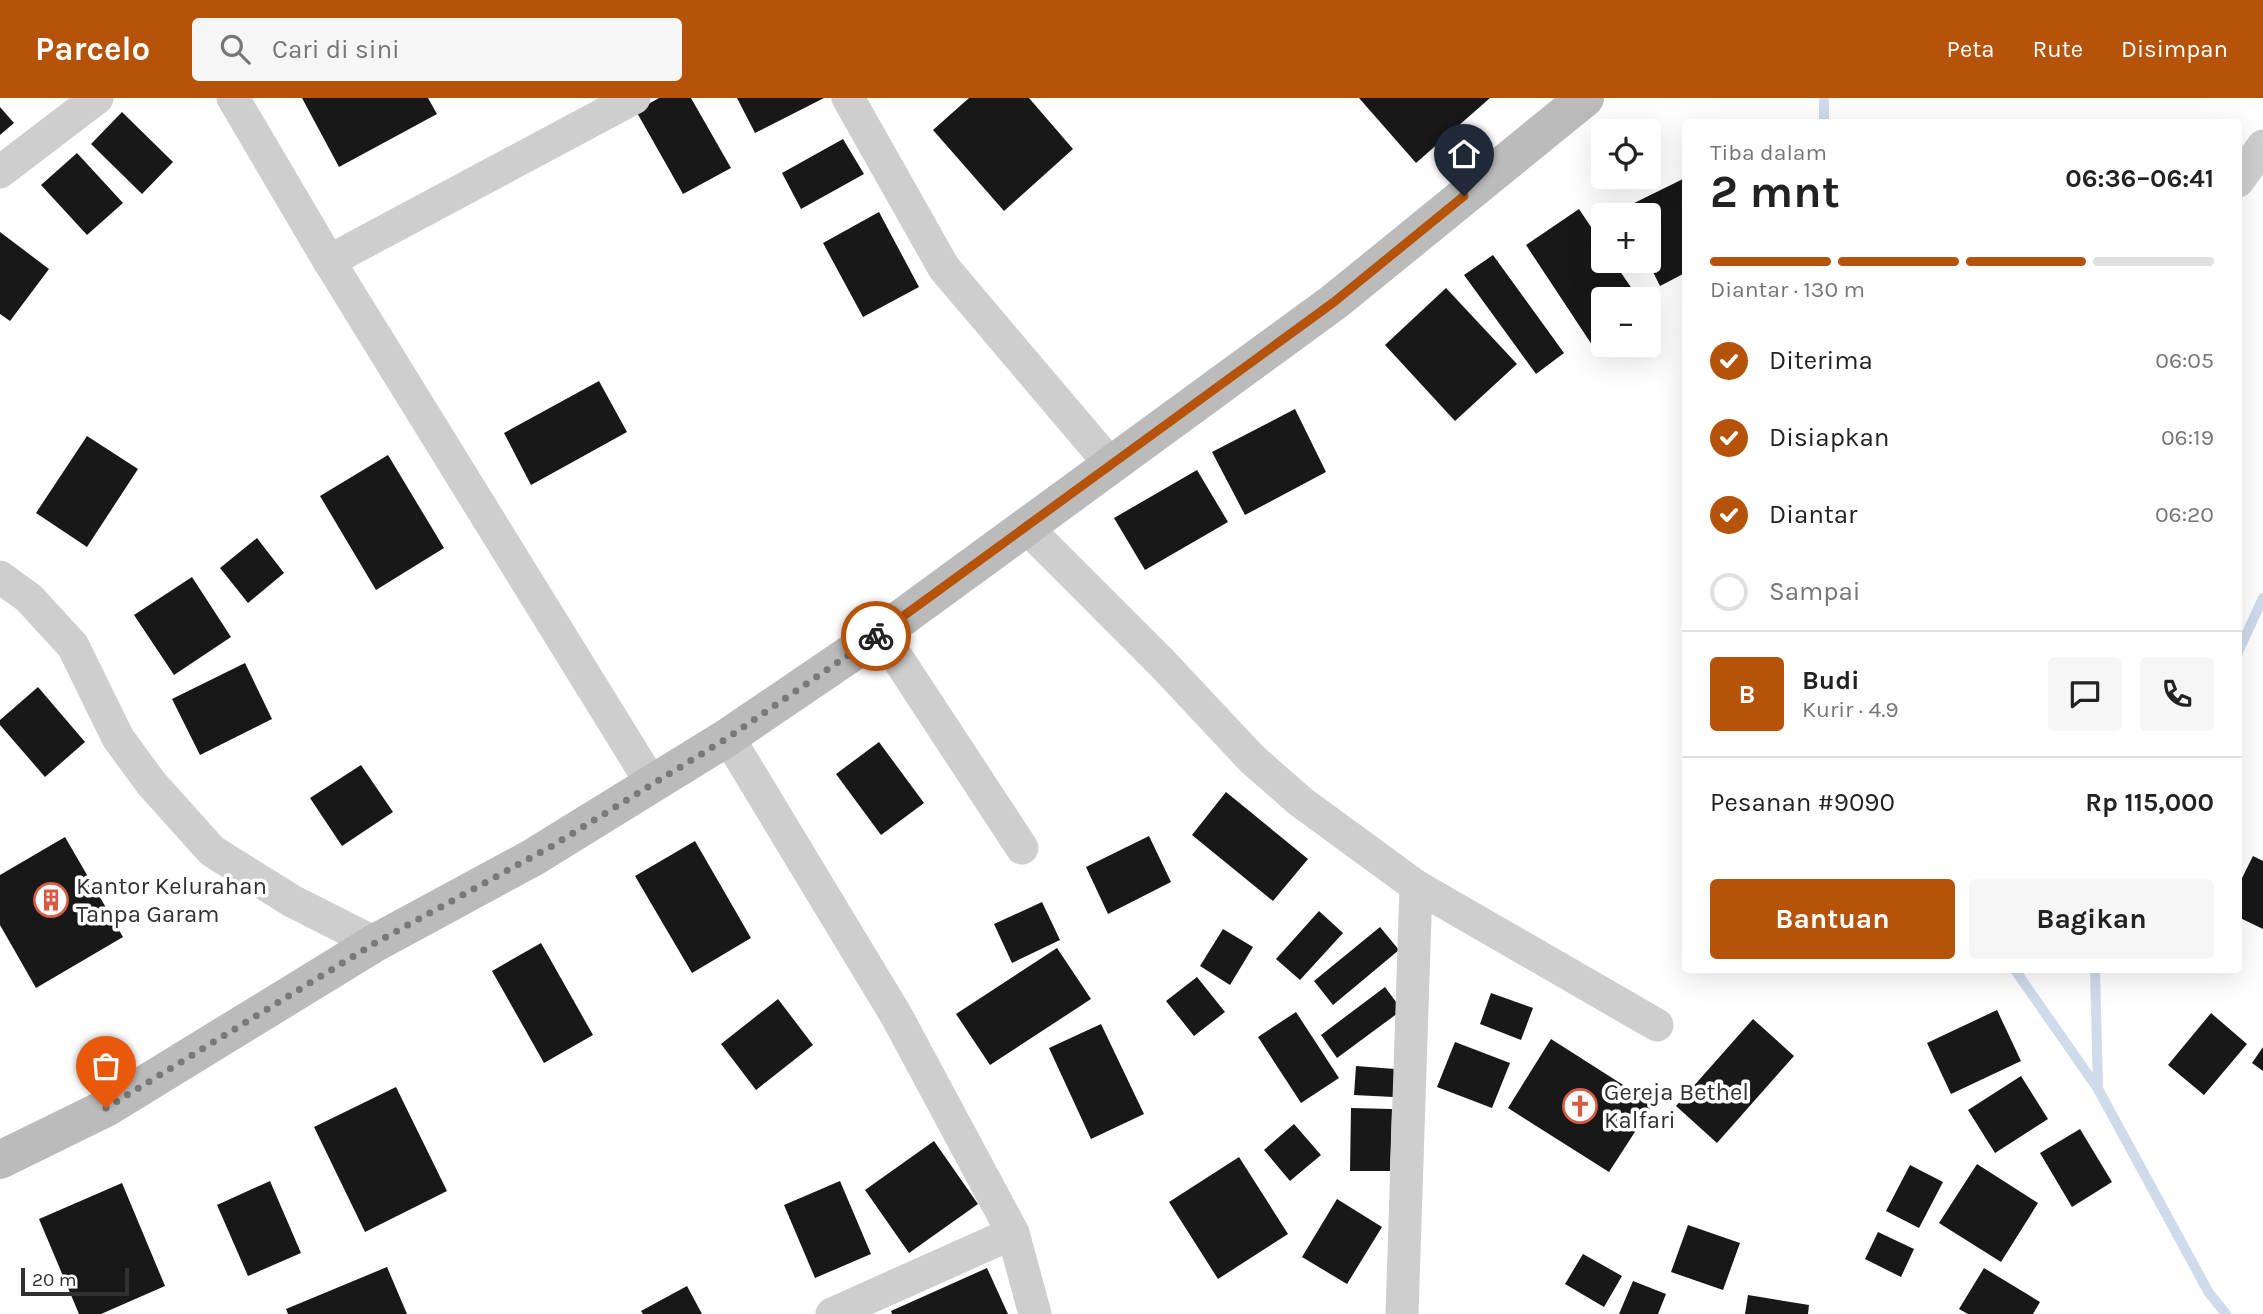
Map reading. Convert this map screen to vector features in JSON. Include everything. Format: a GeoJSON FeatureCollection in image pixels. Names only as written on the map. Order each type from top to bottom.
{"type":"FeatureCollection","features":[{"type":"Feature","properties":{"kind":"street"},"geometry":{"type":"LineString","coordinates":[[0,172],[97,98]]}},
{"type":"Feature","properties":{"kind":"street"},"geometry":{"type":"LineString","coordinates":[[233,98],[329,261],[652,784]]}},
{"type":"Feature","properties":{"kind":"street"},"geometry":{"type":"LineString","coordinates":[[329,261],[634,98]]}},
{"type":"Feature","properties":{"kind":"street"},"geometry":{"type":"LineString","coordinates":[[848,98],[944,268],[1111,465]]}},
{"type":"Feature","properties":{"kind":"street"},"geometry":{"type":"LineString","coordinates":[[0,1160],[106,1108],[375,943],[532,858],[729,737],[881,633],[1334,302],[1574,101]]}},
{"type":"Feature","properties":{"kind":"street"},"geometry":{"type":"LineString","coordinates":[[2242,175],[2263,146]]}},
{"type":"Feature","properties":{"kind":"street"},"geometry":{"type":"LineString","coordinates":[[1026,527],[1162,663],[1252,759],[1301,802],[1416,886],[1657,1025]]}},
{"type":"Feature","properties":{"kind":"street"},"geometry":{"type":"LineString","coordinates":[[0,577],[29,597],[73,646],[118,738],[151,783],[212,850],[292,901],[375,943]]}},
{"type":"Feature","properties":{"kind":"street"},"geometry":{"type":"LineString","coordinates":[[881,633],[1022,848]]}},
{"type":"Feature","properties":{"kind":"street"},"geometry":{"type":"LineString","coordinates":[[729,737],[896,1015],[1013,1233],[1035,1314]]}},
{"type":"Feature","properties":{"kind":"street"},"geometry":{"type":"LineString","coordinates":[[1402,1314],[1416,886]]}},
{"type":"Feature","properties":{"kind":"street"},"geometry":{"type":"LineString","coordinates":[[832,1314],[1013,1233]]}},
{"type":"Feature","properties":{"kind":"building"},"geometry":{"type":"Polygon","coordinates":[[[302,98],[428,98],[437,114],[339,167],[302,98]]]}},
{"type":"Feature","properties":{"kind":"building"},"geometry":{"type":"Polygon","coordinates":[[[659,98],[691,98],[731,168],[683,194],[636,111],[659,98]]]}},
{"type":"Feature","properties":{"kind":"building"},"geometry":{"type":"Polygon","coordinates":[[[737,98],[824,98],[755,133],[737,98]]]}},
{"type":"Feature","properties":{"kind":"building"},"geometry":{"type":"Polygon","coordinates":[[[969,98],[1029,98],[1073,149],[1004,211],[933,130],[969,98]]]}},
{"type":"Feature","properties":{"kind":"building"},"geometry":{"type":"Polygon","coordinates":[[[1359,98],[1490,98],[1416,163],[1359,98]]]}},
{"type":"Feature","properties":{"kind":"building"},"geometry":{"type":"Polygon","coordinates":[[[0,107],[14,123],[0,135],[0,107]]]}},
{"type":"Feature","properties":{"kind":"building"},"geometry":{"type":"Polygon","coordinates":[[[122,112],[173,162],[142,194],[91,144],[122,112]]]}},
{"type":"Feature","properties":{"kind":"building"},"geometry":{"type":"Polygon","coordinates":[[[843,139],[864,174],[801,209],[782,173],[843,139]]]}},
{"type":"Feature","properties":{"kind":"building"},"geometry":{"type":"Polygon","coordinates":[[[77,153],[123,203],[87,235],[41,185],[77,153]]]}},
{"type":"Feature","properties":{"kind":"building"},"geometry":{"type":"Polygon","coordinates":[[[1682,179],[1682,275],[1660,286],[1654,273],[1661,273],[1661,203],[1634,203],[1682,179]]]}},
{"type":"Feature","properties":{"kind":"building"},"geometry":{"type":"Polygon","coordinates":[[[1579,209],[1591,227],[1591,273],[1621,273],[1631,287],[1591,287],[1591,343],[1526,245],[1579,209]]]}},
{"type":"Feature","properties":{"kind":"building"},"geometry":{"type":"Polygon","coordinates":[[[879,212],[919,287],[863,317],[823,243],[879,212]]]}},
{"type":"Feature","properties":{"kind":"building"},"geometry":{"type":"Polygon","coordinates":[[[0,232],[49,269],[10,321],[0,314],[0,232]]]}},
{"type":"Feature","properties":{"kind":"building"},"geometry":{"type":"Polygon","coordinates":[[[1493,255],[1564,353],[1536,374],[1464,275],[1493,255]]]}},
{"type":"Feature","properties":{"kind":"building"},"geometry":{"type":"Polygon","coordinates":[[[1446,288],[1517,364],[1455,421],[1385,345],[1446,288]]]}},
{"type":"Feature","properties":{"kind":"building"},"geometry":{"type":"Polygon","coordinates":[[[599,381],[627,432],[531,485],[504,433],[599,381]]]}},
{"type":"Feature","properties":{"kind":"building"},"geometry":{"type":"Polygon","coordinates":[[[1295,409],[1326,472],[1245,515],[1212,452],[1295,409]]]}},
{"type":"Feature","properties":{"kind":"building"},"geometry":{"type":"Polygon","coordinates":[[[87,436],[138,469],[87,547],[36,513],[87,436]]]}},
{"type":"Feature","properties":{"kind":"building"},"geometry":{"type":"Polygon","coordinates":[[[388,455],[444,548],[376,590],[320,496],[388,455]]]}},
{"type":"Feature","properties":{"kind":"building"},"geometry":{"type":"Polygon","coordinates":[[[1197,470],[1228,522],[1145,570],[1114,518],[1197,470]]]}},
{"type":"Feature","properties":{"kind":"building"},"geometry":{"type":"Polygon","coordinates":[[[257,538],[284,573],[248,603],[220,568],[257,538]]]}},
{"type":"Feature","properties":{"kind":"building"},"geometry":{"type":"Polygon","coordinates":[[[192,577],[231,637],[174,675],[134,615],[192,577]]]}},
{"type":"Feature","properties":{"kind":"building"},"geometry":{"type":"Polygon","coordinates":[[[245,663],[272,719],[200,755],[172,699],[245,663]]]}},
{"type":"Feature","properties":{"kind":"building"},"geometry":{"type":"Polygon","coordinates":[[[38,687],[85,742],[45,777],[0,725],[0,720],[38,687]]]}},
{"type":"Feature","properties":{"kind":"building"},"geometry":{"type":"Polygon","coordinates":[[[879,742],[924,803],[881,835],[836,774],[879,742]]]}},
{"type":"Feature","properties":{"kind":"building"},"geometry":{"type":"Polygon","coordinates":[[[361,765],[393,812],[342,846],[310,798],[361,765]]]}},
{"type":"Feature","properties":{"kind":"building"},"geometry":{"type":"Polygon","coordinates":[[[1226,792],[1308,859],[1273,901],[1192,835],[1226,792]]]}},
{"type":"Feature","properties":{"kind":"building"},"geometry":{"type":"Polygon","coordinates":[[[1149,836],[1171,882],[1108,914],[1086,867],[1149,836]]]}},
{"type":"Feature","properties":{"kind":"building","name":"Kantor Kelurahan Tanpa Garam"},"geometry":{"type":"Polygon","coordinates":[[[65,837],[123,937],[36,988],[0,925],[0,875],[65,837]]]}},
{"type":"Feature","properties":{"kind":"building"},"geometry":{"type":"Polygon","coordinates":[[[695,841],[751,938],[692,973],[635,876],[695,841]]]}},
{"type":"Feature","properties":{"kind":"building"},"geometry":{"type":"Polygon","coordinates":[[[2253,856],[2263,861],[2263,929],[2242,919],[2242,878],[2253,856]]]}},
{"type":"Feature","properties":{"kind":"building"},"geometry":{"type":"Polygon","coordinates":[[[1042,902],[1060,940],[1012,963],[994,924],[1042,902]]]}},
{"type":"Feature","properties":{"kind":"building"},"geometry":{"type":"Polygon","coordinates":[[[1319,911],[1343,933],[1300,980],[1276,959],[1319,911]]]}},
{"type":"Feature","properties":{"kind":"building"},"geometry":{"type":"Polygon","coordinates":[[[1380,927],[1399,950],[1333,1005],[1314,981],[1380,927]]]}},
{"type":"Feature","properties":{"kind":"building"},"geometry":{"type":"Polygon","coordinates":[[[1223,929],[1253,947],[1230,985],[1200,966],[1223,929]]]}},
{"type":"Feature","properties":{"kind":"building"},"geometry":{"type":"Polygon","coordinates":[[[541,943],[593,1035],[544,1063],[492,971],[541,943]]]}},
{"type":"Feature","properties":{"kind":"building"},"geometry":{"type":"Polygon","coordinates":[[[1057,948],[1091,999],[990,1065],[956,1014],[1057,948]]]}},
{"type":"Feature","properties":{"kind":"building"},"geometry":{"type":"Polygon","coordinates":[[[1197,977],[1225,1012],[1194,1036],[1166,1001],[1197,977]]]}},
{"type":"Feature","properties":{"kind":"building"},"geometry":{"type":"Polygon","coordinates":[[[1385,987],[1402,1010],[1337,1058],[1321,1035],[1385,987]]]}},
{"type":"Feature","properties":{"kind":"building"},"geometry":{"type":"Polygon","coordinates":[[[1491,993],[1533,1008],[1521,1040],[1480,1024],[1491,993]]]}},
{"type":"Feature","properties":{"kind":"building"},"geometry":{"type":"Polygon","coordinates":[[[778,999],[813,1045],[756,1090],[721,1044],[778,999]]]}},
{"type":"Feature","properties":{"kind":"building"},"geometry":{"type":"Polygon","coordinates":[[[1997,1010],[2021,1061],[1951,1094],[1927,1043],[1997,1010]]]}},
{"type":"Feature","properties":{"kind":"building"},"geometry":{"type":"Polygon","coordinates":[[[1296,1012],[1339,1078],[1301,1103],[1258,1037],[1296,1012]]]}},
{"type":"Feature","properties":{"kind":"building"},"geometry":{"type":"Polygon","coordinates":[[[2211,1013],[2247,1044],[2204,1095],[2168,1065],[2211,1013]]]}},
{"type":"Feature","properties":{"kind":"building"},"geometry":{"type":"Polygon","coordinates":[[[1753,1019],[1794,1056],[1717,1143],[1676,1106],[1753,1019]]]}},
{"type":"Feature","properties":{"kind":"building"},"geometry":{"type":"Polygon","coordinates":[[[1101,1024],[1144,1114],[1091,1139],[1049,1048],[1101,1024]]]}},
{"type":"Feature","properties":{"kind":"building","name":"Gereja Bethel Kalfari"},"geometry":{"type":"Polygon","coordinates":[[[1551,1039],[1653,1104],[1609,1172],[1508,1108],[1551,1039]]]}},
{"type":"Feature","properties":{"kind":"building"},"geometry":{"type":"Polygon","coordinates":[[[1455,1042],[1510,1063],[1492,1108],[1437,1087],[1455,1042]]]}},
{"type":"Feature","properties":{"kind":"building"},"geometry":{"type":"Polygon","coordinates":[[[2263,1047],[2263,1071],[2252,1063],[2263,1047]]]}},
{"type":"Feature","properties":{"kind":"building"},"geometry":{"type":"Polygon","coordinates":[[[1356,1066],[1395,1069],[1393,1097],[1354,1095],[1356,1066]]]}},
{"type":"Feature","properties":{"kind":"building"},"geometry":{"type":"Polygon","coordinates":[[[2021,1076],[2048,1119],[1995,1153],[1968,1110],[2021,1076]]]}},
{"type":"Feature","properties":{"kind":"building"},"geometry":{"type":"Polygon","coordinates":[[[396,1087],[447,1191],[365,1232],[314,1127],[396,1087]]]}},
{"type":"Feature","properties":{"kind":"building"},"geometry":{"type":"Polygon","coordinates":[[[1351,1108],[1392,1109],[1390,1171],[1350,1171],[1351,1108]]]}},
{"type":"Feature","properties":{"kind":"building"},"geometry":{"type":"Polygon","coordinates":[[[1294,1124],[1321,1155],[1290,1181],[1264,1150],[1294,1124]]]}},
{"type":"Feature","properties":{"kind":"building"},"geometry":{"type":"Polygon","coordinates":[[[2080,1129],[2112,1182],[2072,1207],[2040,1153],[2080,1129]]]}},
{"type":"Feature","properties":{"kind":"building"},"geometry":{"type":"Polygon","coordinates":[[[934,1141],[978,1204],[909,1253],[865,1190],[934,1141]]]}},
{"type":"Feature","properties":{"kind":"building"},"geometry":{"type":"Polygon","coordinates":[[[1239,1157],[1288,1234],[1218,1279],[1169,1202],[1239,1157]]]}},
{"type":"Feature","properties":{"kind":"building"},"geometry":{"type":"Polygon","coordinates":[[[1977,1164],[2038,1203],[2001,1262],[1939,1223],[1977,1164]]]}},
{"type":"Feature","properties":{"kind":"building"},"geometry":{"type":"Polygon","coordinates":[[[1910,1165],[1943,1182],[1919,1228],[1886,1211],[1910,1165]]]}},
{"type":"Feature","properties":{"kind":"building"},"geometry":{"type":"Polygon","coordinates":[[[270,1181],[301,1253],[248,1276],[217,1205],[270,1181]]]}},
{"type":"Feature","properties":{"kind":"building"},"geometry":{"type":"Polygon","coordinates":[[[840,1181],[871,1254],[815,1278],[784,1205],[840,1181]]]}},
{"type":"Feature","properties":{"kind":"building"},"geometry":{"type":"Polygon","coordinates":[[[122,1183],[165,1286],[101,1314],[79,1314],[39,1219],[122,1183]]]}},
{"type":"Feature","properties":{"kind":"building"},"geometry":{"type":"Polygon","coordinates":[[[1337,1199],[1382,1227],[1347,1284],[1302,1257],[1337,1199]]]}},
{"type":"Feature","properties":{"kind":"building"},"geometry":{"type":"Polygon","coordinates":[[[1688,1225],[1740,1243],[1723,1290],[1671,1272],[1688,1225]]]}},
{"type":"Feature","properties":{"kind":"building"},"geometry":{"type":"Polygon","coordinates":[[[1878,1232],[1914,1249],[1901,1277],[1865,1259],[1878,1232]]]}},
{"type":"Feature","properties":{"kind":"building"},"geometry":{"type":"Polygon","coordinates":[[[1583,1254],[1622,1276],[1604,1307],[1565,1284],[1583,1254]]]}},
{"type":"Feature","properties":{"kind":"building"},"geometry":{"type":"Polygon","coordinates":[[[387,1267],[407,1314],[288,1314],[286,1309],[387,1267]]]}},
{"type":"Feature","properties":{"kind":"building"},"geometry":{"type":"Polygon","coordinates":[[[987,1268],[1008,1314],[892,1314],[891,1311],[987,1268]]]}},
{"type":"Feature","properties":{"kind":"building"},"geometry":{"type":"Polygon","coordinates":[[[1984,1268],[2040,1302],[2033,1314],[1968,1314],[1959,1309],[1984,1268]]]}},
{"type":"Feature","properties":{"kind":"building"},"geometry":{"type":"Polygon","coordinates":[[[1633,1281],[1666,1294],[1658,1314],[1619,1314],[1633,1281]]]}},
{"type":"Feature","properties":{"kind":"building"},"geometry":{"type":"Polygon","coordinates":[[[687,1286],[702,1314],[643,1314],[641,1311],[687,1286]]]}},
{"type":"Feature","properties":{"kind":"building"},"geometry":{"type":"Polygon","coordinates":[[[1748,1295],[1809,1305],[1808,1314],[1745,1314],[1748,1295]]]}},
{"type":"Feature","properties":{"kind":"waterway"},"geometry":{"type":"LineString","coordinates":[[1824,98],[1824,119]]}},
{"type":"Feature","properties":{"kind":"waterway"},"geometry":{"type":"LineString","coordinates":[[2242,643],[2263,598]]}},
{"type":"Feature","properties":{"kind":"waterway"},"geometry":{"type":"LineString","coordinates":[[2017,973],[2098,1089],[2209,1293],[2226,1314]]}},
{"type":"Feature","properties":{"kind":"waterway"},"geometry":{"type":"LineString","coordinates":[[2095,973],[2098,1089]]}},
{"type":"Feature","properties":{"kind":"way so far"},"geometry":{"type":"LineString","coordinates":[[106,1108],[375,943],[552,846],[729,737],[876,636]]}},
{"type":"Feature","properties":{"kind":"place","name":"Kantor Kelurahan Tanpa Garam"},"geometry":{"type":"Point","coordinates":[51,900]}},
{"type":"Feature","properties":{"kind":"place","name":"Gereja Bethel Kalfari"},"geometry":{"type":"Point","coordinates":[1580,1106]}},
{"type":"Feature","properties":{"kind":"route"},"geometry":{"type":"LineString","coordinates":[[876,636],[1334,302],[1464,196]]}}]}
